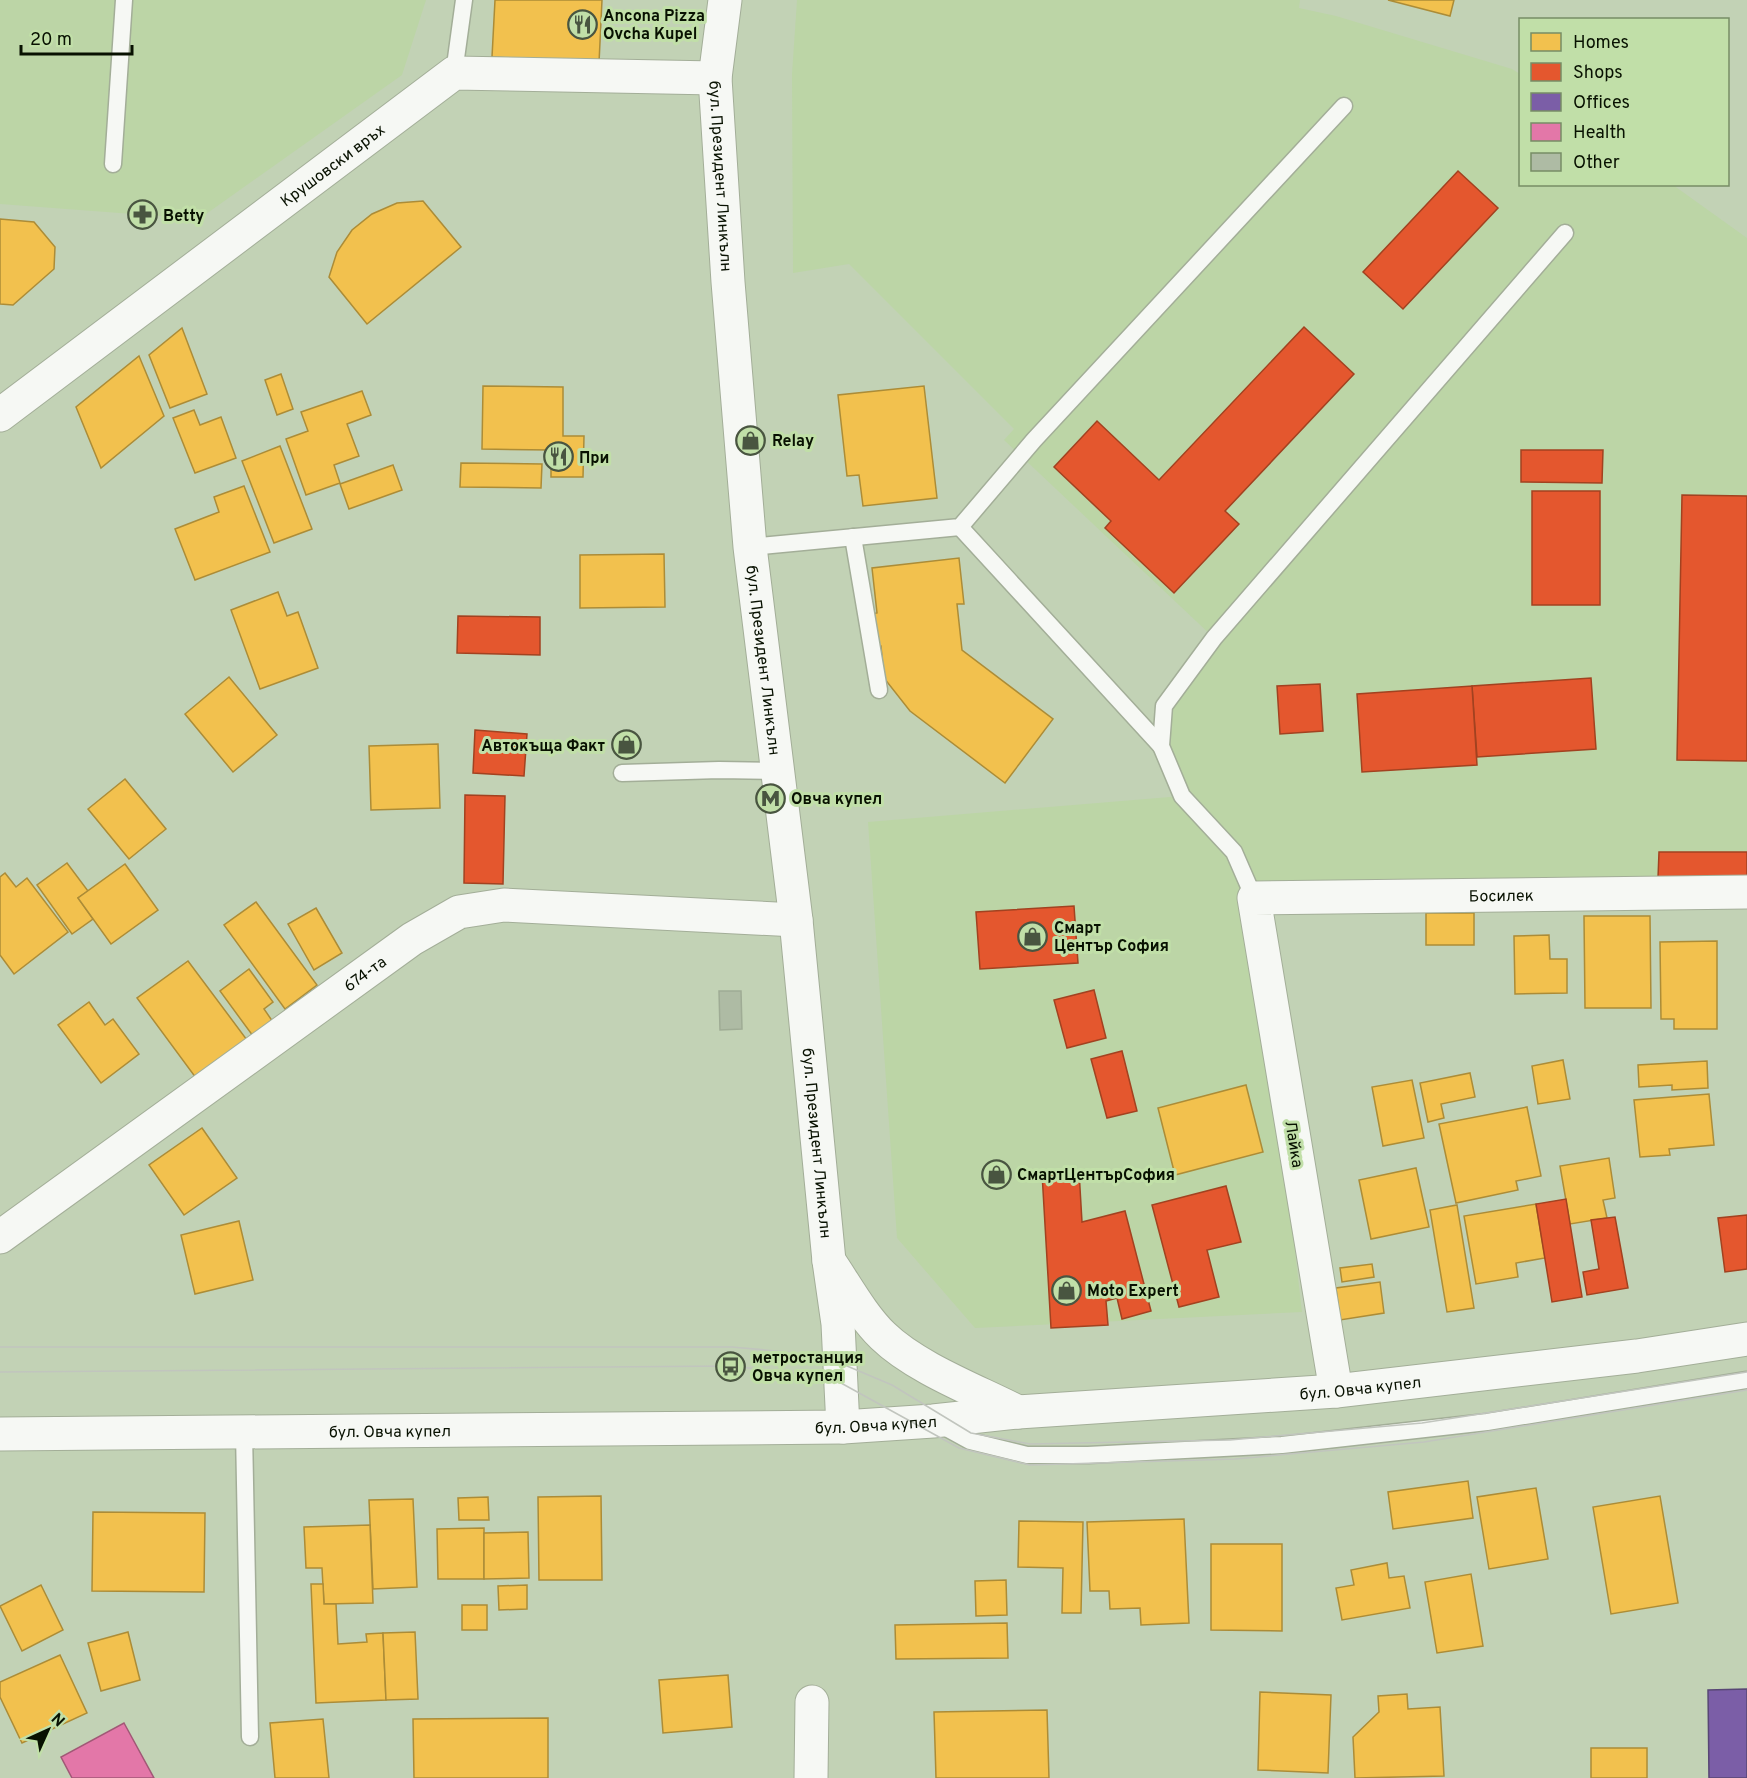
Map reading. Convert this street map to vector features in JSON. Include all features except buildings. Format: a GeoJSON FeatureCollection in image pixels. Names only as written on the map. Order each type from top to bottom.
{"type":"FeatureCollection","features":[{"type":"Feature","properties":{"kind":"street","name":"бул. Президент Линкълн"},"geometry":{"type":"LineString","coordinates":[[725,0],[715,78],[728,282],[750,547],[796,920],[829,1261],[838,1324],[843,1426]]}},
{"type":"Feature","properties":{"kind":"street"},"geometry":{"type":"LineString","coordinates":[[454,73],[715,78]]}},
{"type":"Feature","properties":{"kind":"street","name":"Крушовски връх"},"geometry":{"type":"LineString","coordinates":[[0,415],[454,73]]}},
{"type":"Feature","properties":{"kind":"street","name":"Босилек"},"geometry":{"type":"LineString","coordinates":[[1254,898],[1747,892]]}},
{"type":"Feature","properties":{"kind":"street","name":"Лайка"},"geometry":{"type":"LineString","coordinates":[[1254,898],[1336,1391]]}},
{"type":"Feature","properties":{"kind":"street","name":"674-та"},"geometry":{"type":"LineString","coordinates":[[0,1237],[412,939],[459,912],[504,905],[796,920]]}},
{"type":"Feature","properties":{"kind":"street"},"geometry":{"type":"LineString","coordinates":[[829,1261],[881,1334],[895,1347],[912,1359],[1018,1412]]}},
{"type":"Feature","properties":{"kind":"street","name":"бул. Овча купел"},"geometry":{"type":"LineString","coordinates":[[0,1434],[843,1426],[1336,1391],[1637,1356],[1747,1339]]}},
{"type":"Feature","properties":{"kind":"street"},"geometry":{"type":"LineString","coordinates":[[811,1778],[812,1702]]}},
{"type":"Feature","properties":{"kind":"lane"},"geometry":{"type":"LineString","coordinates":[[113,164],[124,0]]}},
{"type":"Feature","properties":{"kind":"lane"},"geometry":{"type":"LineString","coordinates":[[454,73],[464,0]]}},
{"type":"Feature","properties":{"kind":"lane"},"geometry":{"type":"LineString","coordinates":[[750,547],[960,527],[1034,440],[1344,106]]}},
{"type":"Feature","properties":{"kind":"lane"},"geometry":{"type":"LineString","coordinates":[[1161,746],[1164,706],[1214,638],[1564,233]]}},
{"type":"Feature","properties":{"kind":"lane"},"geometry":{"type":"LineString","coordinates":[[960,527],[1161,746],[1182,796],[1234,852],[1254,898]]}},
{"type":"Feature","properties":{"kind":"lane"},"geometry":{"type":"LineString","coordinates":[[853,537],[879,690]]}},
{"type":"Feature","properties":{"kind":"lane"},"geometry":{"type":"LineString","coordinates":[[622,773],[777,771]]}},
{"type":"Feature","properties":{"kind":"lane"},"geometry":{"type":"LineString","coordinates":[[933,1421],[970,1441],[1028,1455],[1088,1455],[1282,1445],[1464,1425],[1747,1380]]}},
{"type":"Feature","properties":{"kind":"lane"},"geometry":{"type":"LineString","coordinates":[[244,1432],[250,1737]]}},
{"type":"Feature","properties":{"kind":"shaded area"},"geometry":{"type":"Polygon","coordinates":[[[0,0],[426,0],[402,75],[199,219],[0,204],[0,0]]]}},
{"type":"Feature","properties":{"kind":"shaded area"},"geometry":{"type":"Polygon","coordinates":[[[797,0],[1300,0],[1299,8],[1336,16],[1512,69],[1519,73],[1519,186],[1674,186],[1747,238],[1747,879],[1254,898],[1302,1312],[975,1328],[897,1238],[868,822],[1182,796],[1161,746],[1164,706],[1214,638],[1004,440],[1014,429],[849,264],[793,273],[792,74],[797,0]]]}},
{"type":"Feature","properties":{"kind":"tram line"},"geometry":{"type":"LineString","coordinates":[[0,1347],[732,1347],[821,1355],[892,1385],[971,1433],[1030,1444],[1230,1440],[1422,1423],[1747,1372]]}},
{"type":"Feature","properties":{"kind":"tram line"},"geometry":{"type":"LineString","coordinates":[[0,1372],[731,1366],[817,1376],[841,1383],[959,1448],[1030,1465],[1235,1459],[1424,1442],[1747,1390]]}},
{"type":"Feature","properties":{"kind":"place","name":"Ancona Pizza Ovcha Kupel"},"geometry":{"type":"Point","coordinates":[582,24]}},
{"type":"Feature","properties":{"kind":"place","name":"Betty"},"geometry":{"type":"Point","coordinates":[142,215]}},
{"type":"Feature","properties":{"kind":"place","name":"Relay"},"geometry":{"type":"Point","coordinates":[751,440]}},
{"type":"Feature","properties":{"kind":"place","name":"При"},"geometry":{"type":"Point","coordinates":[558,457]}},
{"type":"Feature","properties":{"kind":"place","name":"Автокъща Факт"},"geometry":{"type":"Point","coordinates":[626,745]}},
{"type":"Feature","properties":{"kind":"place","name":"Овча купел"},"geometry":{"type":"Point","coordinates":[770,798]}},
{"type":"Feature","properties":{"kind":"place","name":"Смарт Център София"},"geometry":{"type":"Point","coordinates":[1033,936]}},
{"type":"Feature","properties":{"kind":"place","name":"СмартЦентърСофия"},"geometry":{"type":"Point","coordinates":[996,1174]}},
{"type":"Feature","properties":{"kind":"place","name":"Moto Expert"},"geometry":{"type":"Point","coordinates":[1066,1290]}},
{"type":"Feature","properties":{"kind":"place","name":"метростанция Овча купел"},"geometry":{"type":"Point","coordinates":[731,1366]}}]}
